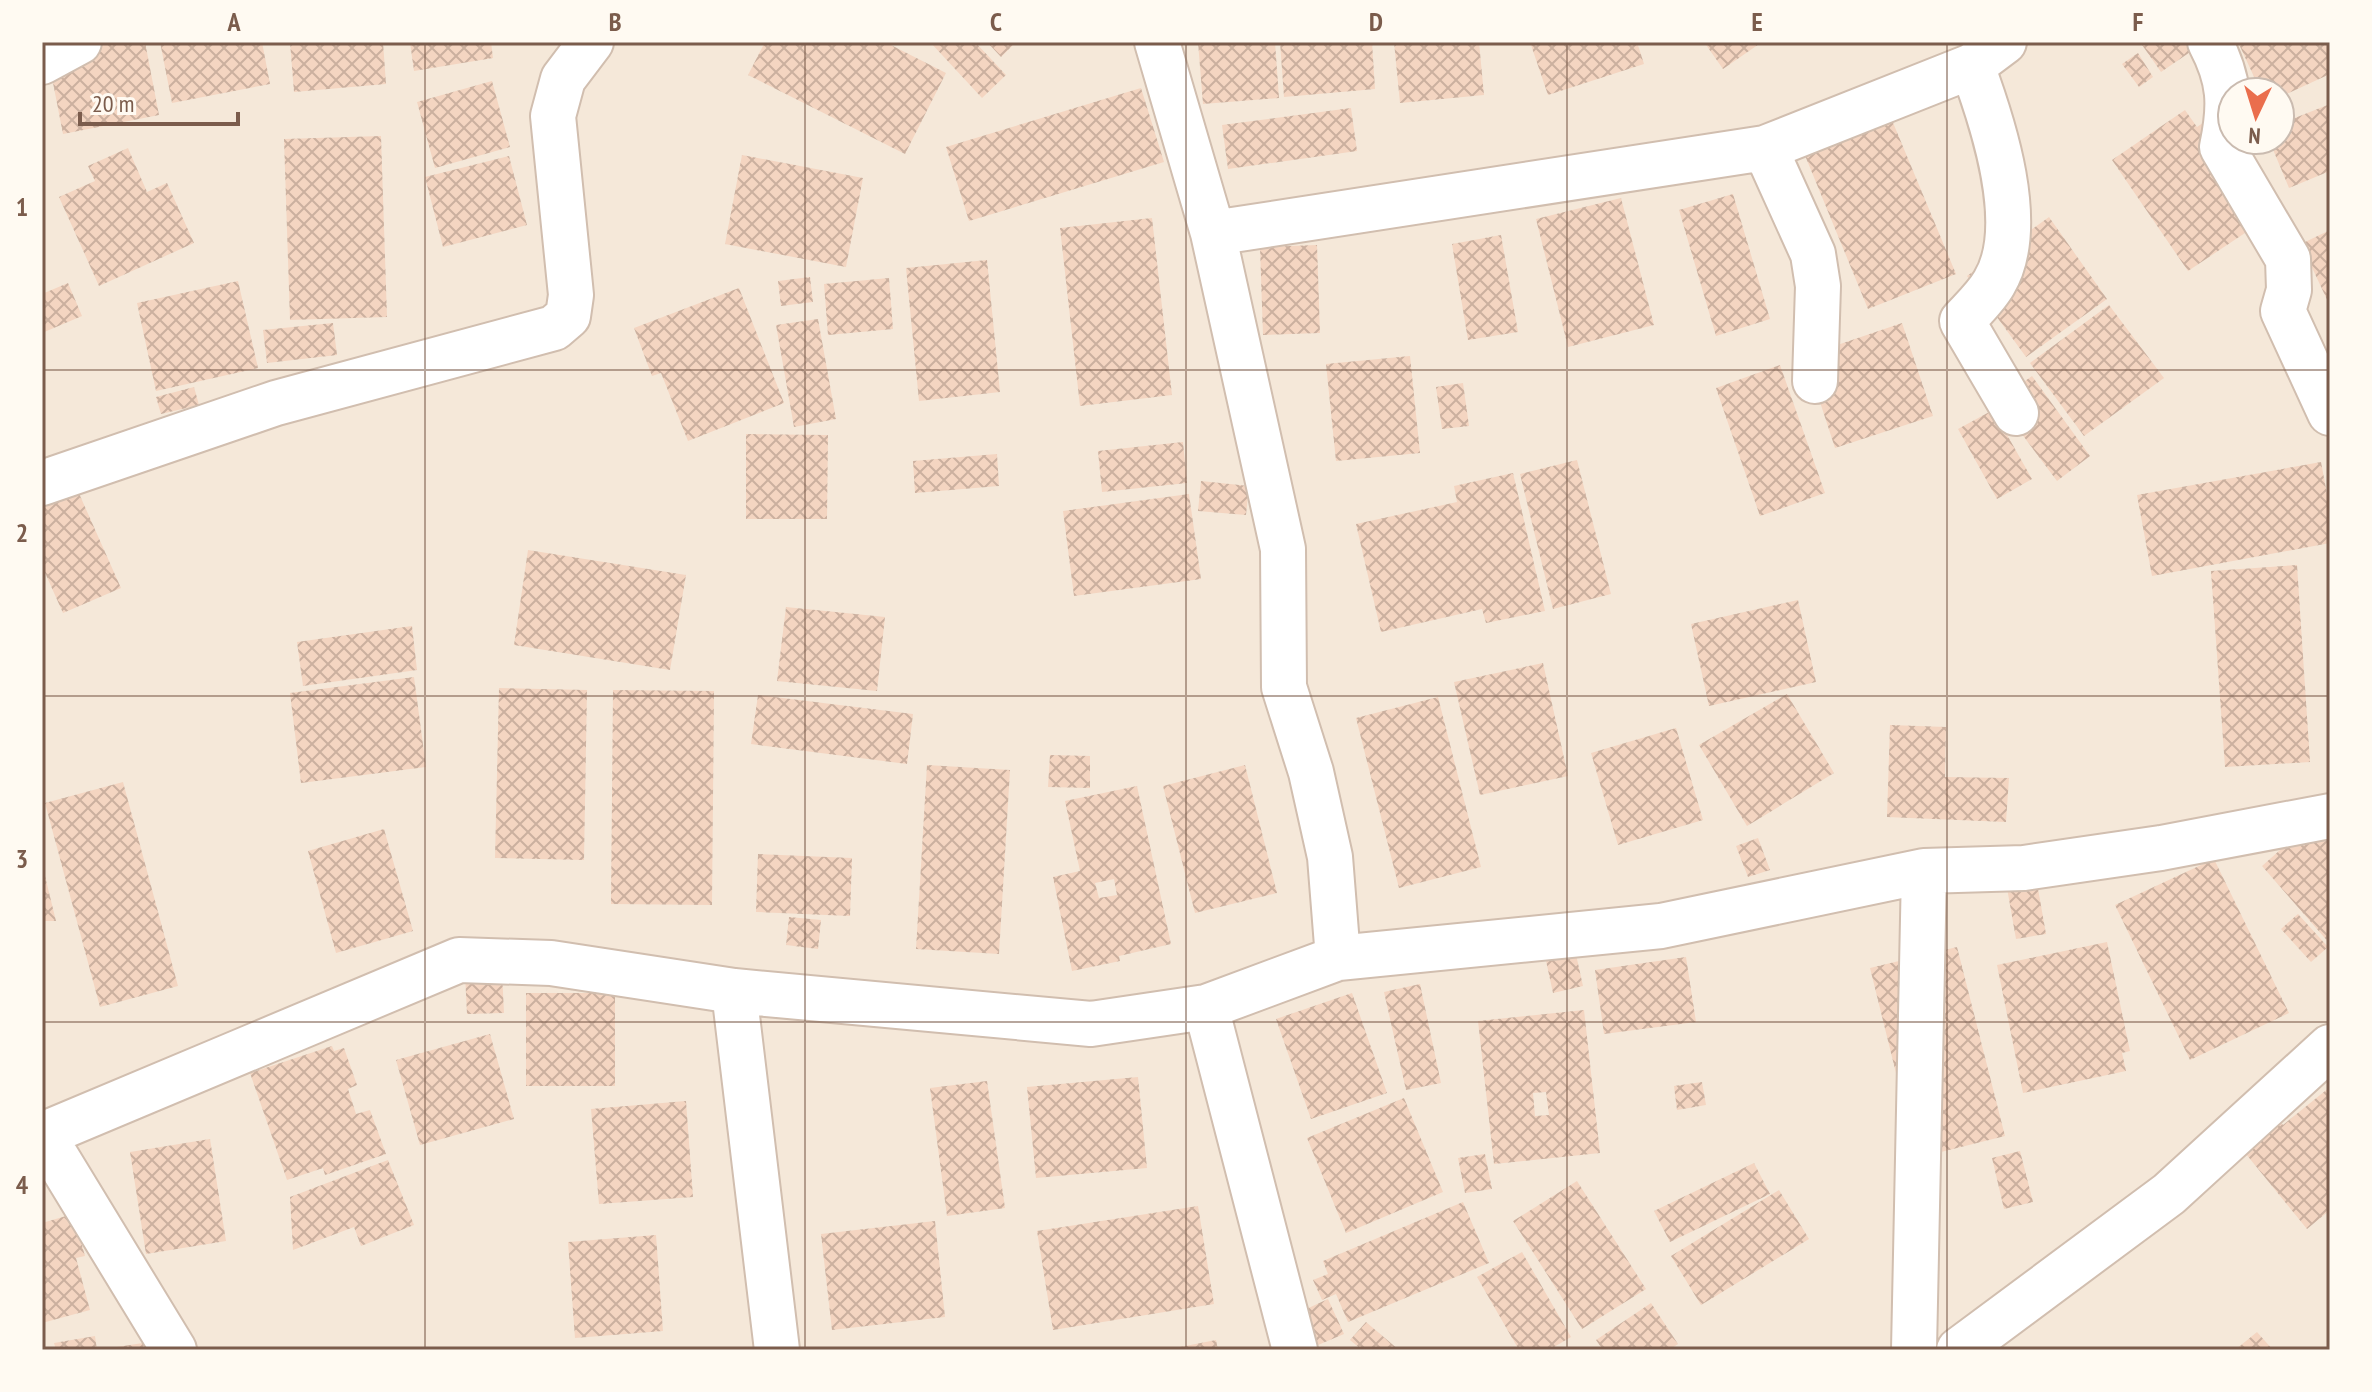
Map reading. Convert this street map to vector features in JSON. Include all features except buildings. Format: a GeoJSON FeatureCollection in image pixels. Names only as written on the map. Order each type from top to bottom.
{"type":"FeatureCollection","features":[{"type":"Feature","properties":{"kind":"street"},"geometry":{"type":"LineString","coordinates":[[42,62],[79,42]]}},
{"type":"Feature","properties":{"kind":"street"},"geometry":{"type":"LineString","coordinates":[[42,483],[276,403],[554,328],[568,316],[571,295],[553,116],[563,79],[591,42]]}},
{"type":"Feature","properties":{"kind":"street"},"geometry":{"type":"LineString","coordinates":[[1157,42],[1213,233],[1283,549],[1284,687],[1311,772],[1330,857],[1338,958]]}},
{"type":"Feature","properties":{"kind":"street"},"geometry":{"type":"LineString","coordinates":[[2210,42],[2227,74],[2228,119],[2222,147],[2288,259],[2289,290],[2283,311],[2330,413]]}},
{"type":"Feature","properties":{"kind":"street"},"geometry":{"type":"LineString","coordinates":[[1213,233],[1765,148],[1988,54],[1991,118],[2011,233],[1995,282],[1962,321],[2016,413]]}},
{"type":"Feature","properties":{"kind":"street"},"geometry":{"type":"LineString","coordinates":[[1765,148],[1813,254],[1818,286],[1815,381]]}},
{"type":"Feature","properties":{"kind":"street"},"geometry":{"type":"LineString","coordinates":[[174,1350],[43,1135],[459,960],[551,963],[734,991],[1091,1024],[1206,1007],[1338,958],[1661,926],[1924,871],[2024,868],[2161,848],[2330,816]]}},
{"type":"Feature","properties":{"kind":"street"},"geometry":{"type":"LineString","coordinates":[[1914,1350],[1924,871]]}},
{"type":"Feature","properties":{"kind":"street"},"geometry":{"type":"LineString","coordinates":[[734,991],[777,1350]]}},
{"type":"Feature","properties":{"kind":"street"},"geometry":{"type":"LineString","coordinates":[[1206,1007],[1295,1350]]}},
{"type":"Feature","properties":{"kind":"street"},"geometry":{"type":"LineString","coordinates":[[1959,1350],[2169,1194],[2330,1047]]}},
{"type":"Feature","properties":{"kind":"shaded area"},"geometry":{"type":"Polygon","coordinates":[[[42,42],[2330,42],[2330,1350],[42,1350],[42,42]]]}}]}
